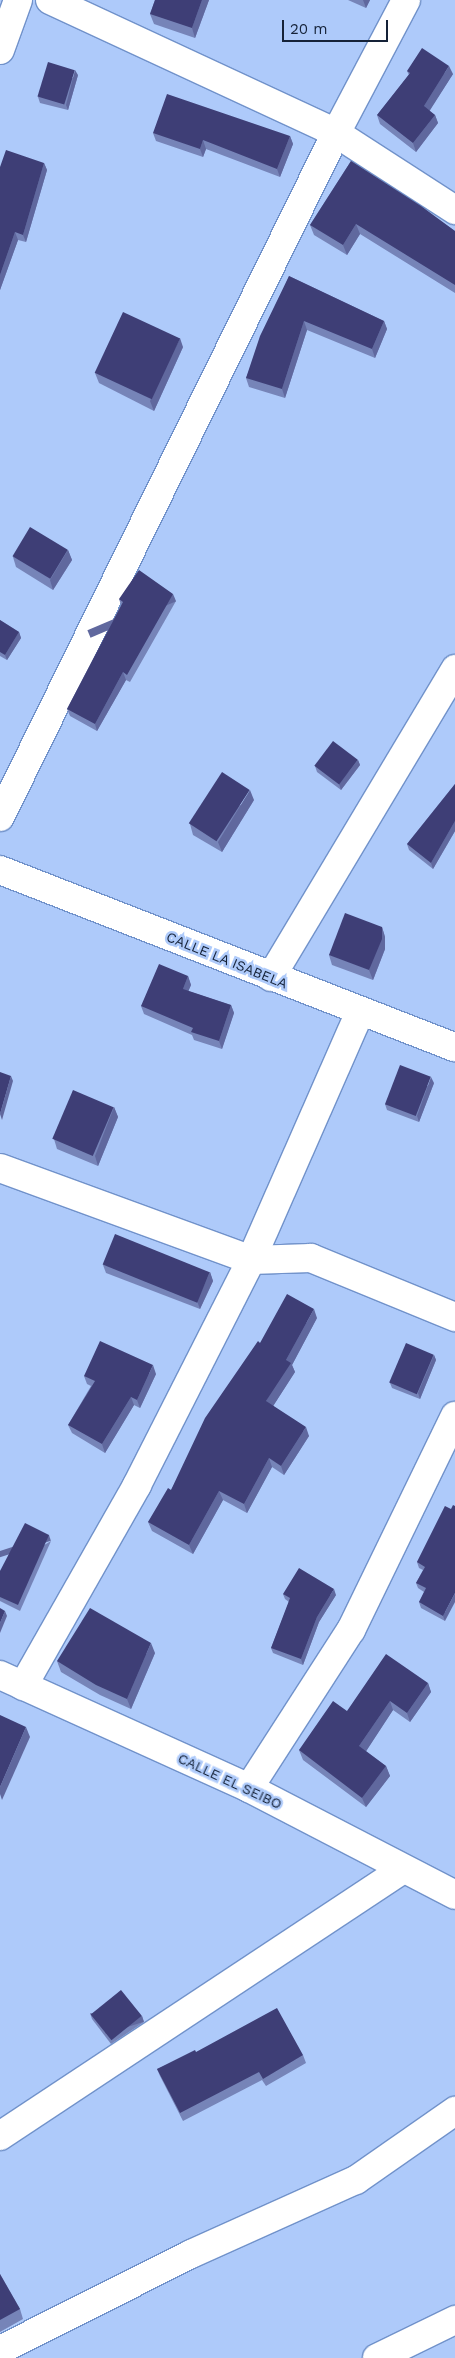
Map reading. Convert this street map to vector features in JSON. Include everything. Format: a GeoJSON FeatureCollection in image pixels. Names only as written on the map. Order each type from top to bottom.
{"type":"FeatureCollection","features":[{"type":"Feature","properties":{"kind":"street"},"geometry":{"type":"LineString","coordinates":[[0,50],[18,0]]}},
{"type":"Feature","properties":{"kind":"street"},"geometry":{"type":"LineString","coordinates":[[50,0],[336,133],[455,210]]}},
{"type":"Feature","properties":{"kind":"street"},"geometry":{"type":"LineString","coordinates":[[0,817],[336,133],[406,0]]}},
{"type":"Feature","properties":{"kind":"street"},"geometry":{"type":"LineString","coordinates":[[271,977],[455,669]]}},
{"type":"Feature","properties":{"kind":"street","name":"CALLE LA ISABELA"},"geometry":{"type":"LineString","coordinates":[[0,870],[360,1012],[455,1047]]}},
{"type":"Feature","properties":{"kind":"street"},"geometry":{"type":"LineString","coordinates":[[12,1681],[137,1485],[251,1260],[360,1012]]}},
{"type":"Feature","properties":{"kind":"street"},"geometry":{"type":"LineString","coordinates":[[0,1168],[251,1260],[311,1258],[455,1317]]}},
{"type":"Feature","properties":{"kind":"street"},"geometry":{"type":"LineString","coordinates":[[249,1788],[351,1630],[455,1416]]}},
{"type":"Feature","properties":{"kind":"street","name":"CALLE EL SEIBO"},"geometry":{"type":"LineString","coordinates":[[12,1681],[249,1788],[455,1895]]}},
{"type":"Feature","properties":{"kind":"street"},"geometry":{"type":"LineString","coordinates":[[0,2136],[403,1869]]}},
{"type":"Feature","properties":{"kind":"street"},"geometry":{"type":"LineString","coordinates":[[0,2350],[191,2254],[356,2180],[455,2111]]}},
{"type":"Feature","properties":{"kind":"street"},"geometry":{"type":"LineString","coordinates":[[377,2358],[455,2320]]}},
{"type":"Feature","properties":{"kind":"building"},"geometry":{"type":"Polygon","coordinates":[[[155,0],[202,0],[192,28],[150,14],[155,0]]]}},
{"type":"Feature","properties":{"kind":"building"},"geometry":{"type":"Polygon","coordinates":[[[422,48],[449,66],[424,106],[435,115],[413,143],[377,115],[410,73],[407,71],[422,48]]]}},
{"type":"Feature","properties":{"kind":"building"},"geometry":{"type":"Polygon","coordinates":[[[48,62],[75,70],[64,105],[37,96],[48,62]]]}},
{"type":"Feature","properties":{"kind":"building"},"geometry":{"type":"Polygon","coordinates":[[[167,94],[290,136],[277,169],[203,140],[200,149],[153,133],[167,94]]]}},
{"type":"Feature","properties":{"kind":"building"},"geometry":{"type":"Polygon","coordinates":[[[6,150],[44,163],[23,235],[15,232],[0,275],[0,167],[6,150]]]}},
{"type":"Feature","properties":{"kind":"building"},"geometry":{"type":"Polygon","coordinates":[[[351,161],[421,206],[455,231],[455,285],[356,224],[343,245],[310,225],[351,161]]]}},
{"type":"Feature","properties":{"kind":"building"},"geometry":{"type":"Polygon","coordinates":[[[289,276],[384,321],[372,349],[304,321],[282,389],[246,378],[260,336],[289,276]]]}},
{"type":"Feature","properties":{"kind":"building"},"geometry":{"type":"Polygon","coordinates":[[[123,312],[180,339],[152,399],[95,373],[123,312]]]}},
{"type":"Feature","properties":{"kind":"building"},"geometry":{"type":"Polygon","coordinates":[[[30,527],[68,550],[50,579],[12,556],[30,527]]]}},
{"type":"Feature","properties":{"kind":"building"},"geometry":{"type":"Polygon","coordinates":[[[139,570],[173,594],[127,675],[123,672],[95,724],[67,709],[123,602],[119,599],[139,570]]]}},
{"type":"Feature","properties":{"kind":"building"},"geometry":{"type":"Polygon","coordinates":[[[0,620],[19,632],[5,655],[0,652],[0,620]]]}},
{"type":"Feature","properties":{"kind":"building"},"geometry":{"type":"Polygon","coordinates":[[[333,741],[358,760],[339,784],[314,766],[333,741]]]}},
{"type":"Feature","properties":{"kind":"building"},"geometry":{"type":"Polygon","coordinates":[[[222,772],[250,790],[216,841],[189,823],[222,772]]]}},
{"type":"Feature","properties":{"kind":"building"},"geometry":{"type":"Polygon","coordinates":[[[455,784],[455,821],[431,863],[407,844],[455,784]]]}},
{"type":"Feature","properties":{"kind":"building"},"geometry":{"type":"Polygon","coordinates":[[[345,913],[382,927],[382,939],[369,970],[329,955],[345,913]]]}},
{"type":"Feature","properties":{"kind":"building"},"geometry":{"type":"Polygon","coordinates":[[[159,964],[188,976],[183,989],[231,1005],[219,1041],[191,1032],[193,1028],[141,1006],[159,964]]]}},
{"type":"Feature","properties":{"kind":"building"},"geometry":{"type":"Polygon","coordinates":[[[400,1065],[431,1077],[416,1116],[385,1104],[400,1065]]]}},
{"type":"Feature","properties":{"kind":"building"},"geometry":{"type":"Polygon","coordinates":[[[0,1072],[11,1076],[0,1114],[0,1072]]]}},
{"type":"Feature","properties":{"kind":"building"},"geometry":{"type":"Polygon","coordinates":[[[73,1090],[114,1107],[93,1156],[52,1139],[73,1090]]]}},
{"type":"Feature","properties":{"kind":"building"},"geometry":{"type":"Polygon","coordinates":[[[115,1234],[210,1272],[197,1303],[103,1265],[115,1234]]]}},
{"type":"Feature","properties":{"kind":"building"},"geometry":{"type":"Polygon","coordinates":[[[287,1294],[314,1309],[286,1360],[291,1363],[266,1401],[306,1427],[281,1466],[269,1458],[244,1504],[219,1491],[189,1545],[148,1522],[168,1488],[171,1490],[205,1418],[258,1341],[260,1343],[287,1294]]]}},
{"type":"Feature","properties":{"kind":"building"},"geometry":{"type":"Polygon","coordinates":[[[100,1341],[153,1365],[137,1400],[131,1397],[102,1444],[68,1425],[95,1381],[84,1376],[100,1341]]]}},
{"type":"Feature","properties":{"kind":"building"},"geometry":{"type":"Polygon","coordinates":[[[406,1343],[434,1355],[417,1394],[389,1383],[406,1343]]]}},
{"type":"Feature","properties":{"kind":"building"},"geometry":{"type":"Polygon","coordinates":[[[453,1505],[455,1506],[455,1593],[443,1616],[419,1602],[426,1588],[416,1583],[425,1567],[417,1562],[445,1506],[451,1509],[453,1505]]]}},
{"type":"Feature","properties":{"kind":"building"},"geometry":{"type":"Polygon","coordinates":[[[25,1523],[49,1535],[18,1605],[0,1597],[0,1571],[25,1523]]]}},
{"type":"Feature","properties":{"kind":"building"},"geometry":{"type":"Polygon","coordinates":[[[299,1568],[334,1589],[317,1617],[301,1659],[271,1648],[290,1598],[283,1594],[299,1568]]]}},
{"type":"Feature","properties":{"kind":"building"},"geometry":{"type":"Polygon","coordinates":[[[0,1608],[5,1611],[0,1623],[0,1608]]]}},
{"type":"Feature","properties":{"kind":"building"},"geometry":{"type":"Polygon","coordinates":[[[90,1608],[151,1643],[127,1699],[96,1685],[57,1661],[90,1608]]]}},
{"type":"Feature","properties":{"kind":"building"},"geometry":{"type":"Polygon","coordinates":[[[386,1654],[428,1683],[407,1713],[390,1701],[359,1746],[386,1766],[362,1798],[299,1750],[333,1701],[347,1711],[386,1654]]]}},
{"type":"Feature","properties":{"kind":"building"},"geometry":{"type":"Polygon","coordinates":[[[0,1715],[26,1727],[0,1787],[0,1715]]]}},
{"type":"Feature","properties":{"kind":"building"},"geometry":{"type":"Polygon","coordinates":[[[121,1990],[142,2016],[111,2040],[91,2015],[121,1990]]]}},
{"type":"Feature","properties":{"kind":"building"},"geometry":{"type":"Polygon","coordinates":[[[277,2008],[303,2055],[263,2079],[259,2072],[180,2113],[157,2069],[195,2050],[196,2052],[277,2008]]]}},
{"type":"Feature","properties":{"kind":"building"},"geometry":{"type":"Polygon","coordinates":[[[0,2274],[20,2309],[0,2320],[0,2274]]]}}]}
